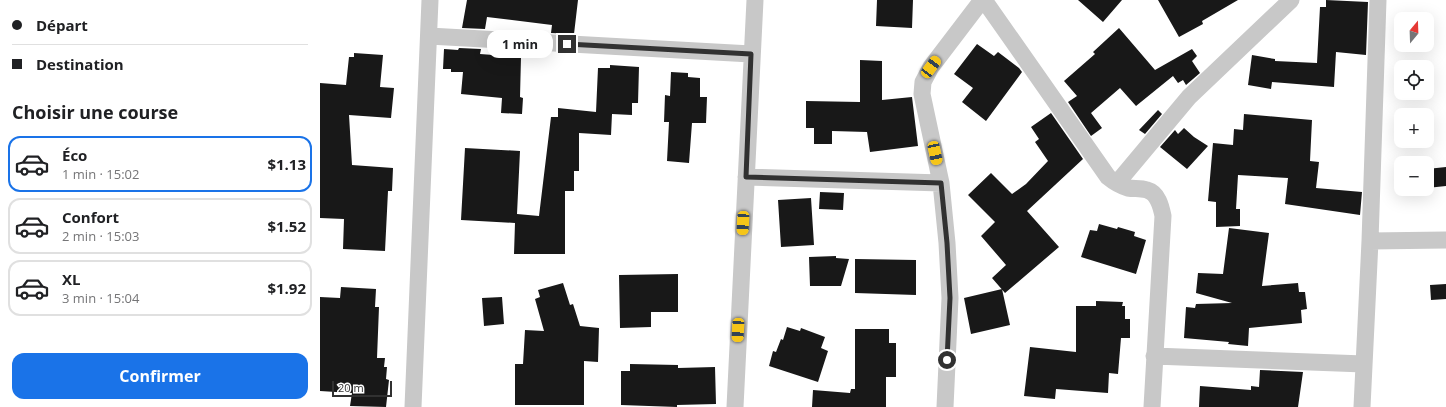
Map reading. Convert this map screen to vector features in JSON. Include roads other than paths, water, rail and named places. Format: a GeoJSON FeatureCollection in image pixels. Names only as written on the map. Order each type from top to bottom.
{"type":"FeatureCollection","features":[{"type":"Feature","properties":{"kind":"street"},"geometry":{"type":"LineString","coordinates":[[413,407],[430,0]]}},
{"type":"Feature","properties":{"kind":"street"},"geometry":{"type":"LineString","coordinates":[[735,407],[751,54],[755,0]]}},
{"type":"Feature","properties":{"kind":"street"},"geometry":{"type":"LineString","coordinates":[[1117,184],[1189,97],[1291,0]]}},
{"type":"Feature","properties":{"kind":"street"},"geometry":{"type":"LineString","coordinates":[[1362,407],[1370,241],[1378,0]]}},
{"type":"Feature","properties":{"kind":"street"},"geometry":{"type":"LineString","coordinates":[[945,407],[950,298],[947,243],[941,183],[922,94],[923,82],[931,67],[978,3],[1108,177],[1117,184],[1128,188],[1148,190],[1155,194],[1161,205],[1163,216],[1152,407]]}},
{"type":"Feature","properties":{"kind":"street"},"geometry":{"type":"LineString","coordinates":[[429,36],[751,54]]}},
{"type":"Feature","properties":{"kind":"street"},"geometry":{"type":"LineString","coordinates":[[746,177],[941,183]]}},
{"type":"Feature","properties":{"kind":"street"},"geometry":{"type":"LineString","coordinates":[[1370,241],[1446,240]]}},
{"type":"Feature","properties":{"kind":"street"},"geometry":{"type":"LineString","coordinates":[[1154,356],[1364,364]]}}]}
